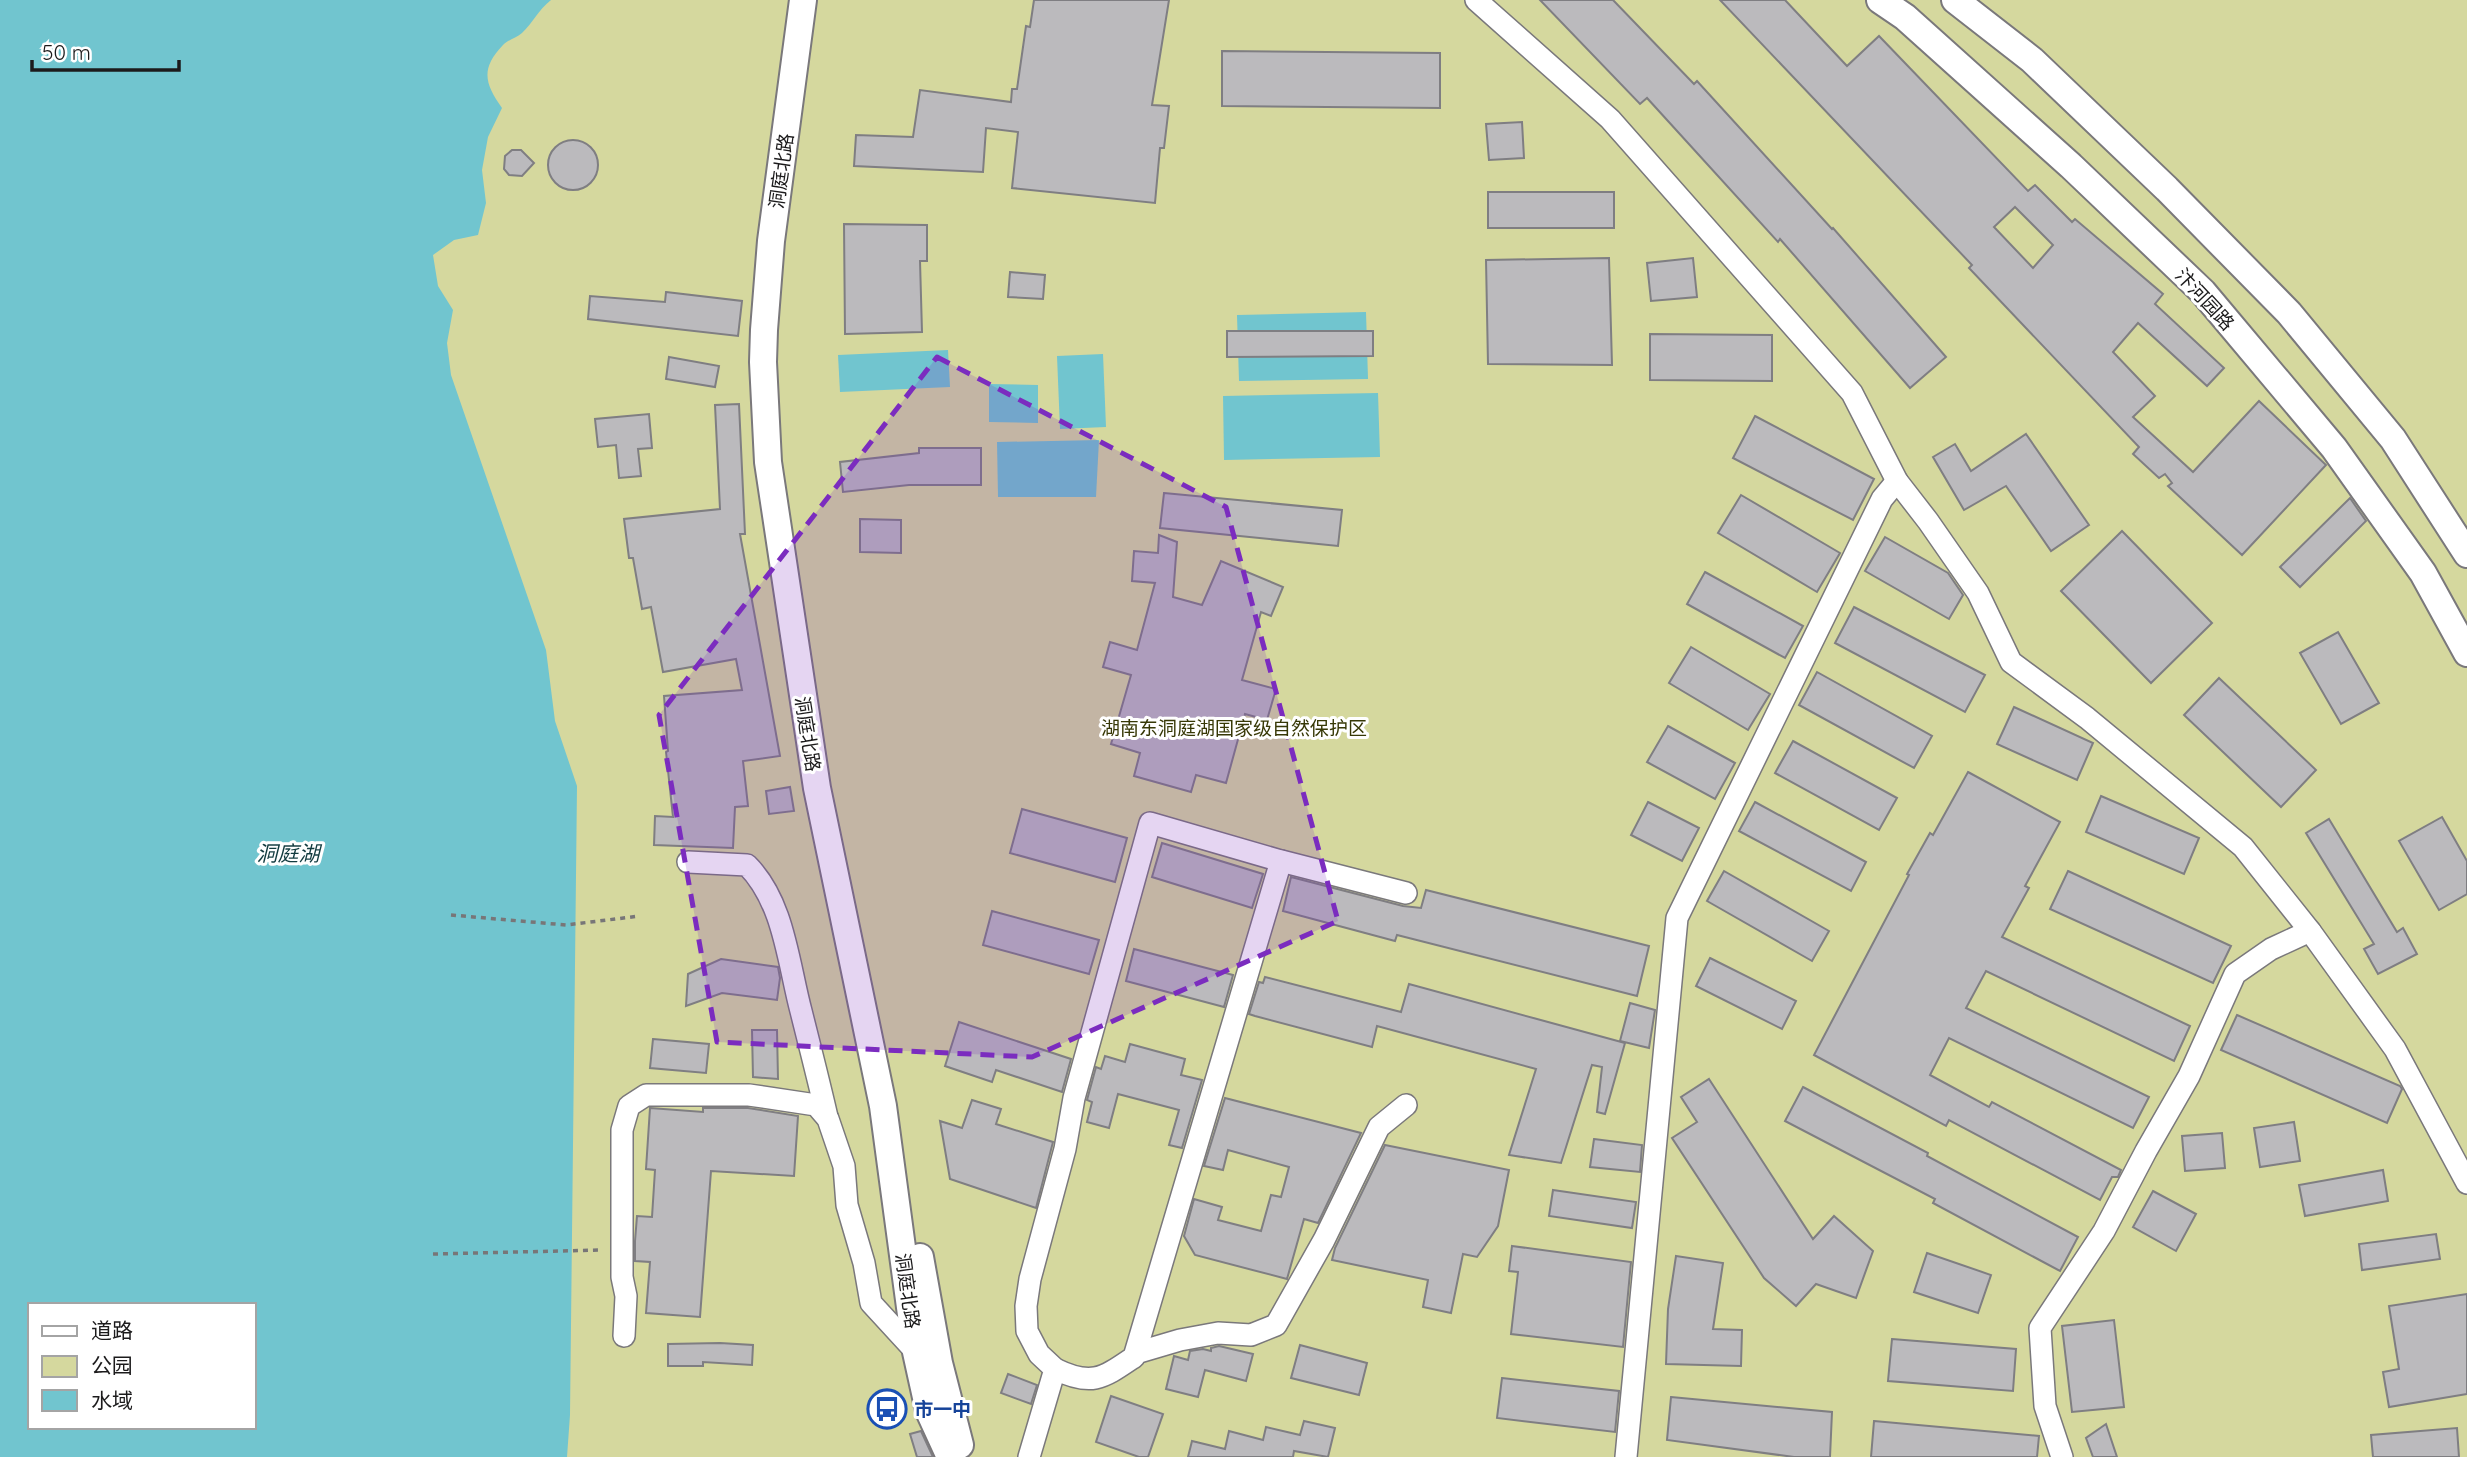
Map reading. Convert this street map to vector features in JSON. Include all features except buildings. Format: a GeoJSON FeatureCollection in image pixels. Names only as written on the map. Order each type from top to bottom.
{"type":"FeatureCollection","features":[{"type":"Feature","properties":{"kind":"main road","name":"洞庭北路"},"geometry":{"type":"LineString","coordinates":[[803,0],[771,241],[764,330],[768,462],[817,788],[883,1106],[916,1352],[929,1411],[950,1457]]}},
{"type":"Feature","properties":{"kind":"main road","name":"洞庭北路"},"geometry":{"type":"LineString","coordinates":[[814,0],[783,240],[774,346],[780,478],[832,812],[888,1077],[939,1363],[963,1457]]}},
{"type":"Feature","properties":{"kind":"main road","name":"汴河园路"},"geometry":{"type":"LineString","coordinates":[[1880,0],[1905,17],[2071,166],[2203,292],[2334,448],[2423,573],[2467,653]]}},
{"type":"Feature","properties":{"kind":"main road"},"geometry":{"type":"LineString","coordinates":[[1955,0],[2032,60],[2167,189],[2289,313],[2393,439],[2467,554]]}},
{"type":"Feature","properties":{"kind":"street"},"geometry":{"type":"LineString","coordinates":[[1476,0],[1610,119],[1852,393],[1897,481],[1978,593],[2011,662],[2087,718],[2244,847],[2310,931],[2395,1049],[2467,1183]]}},
{"type":"Feature","properties":{"kind":"street"},"geometry":{"type":"LineString","coordinates":[[1626,1457],[1677,918],[1882,499],[1897,481]]}},
{"type":"Feature","properties":{"kind":"street"},"geometry":{"type":"LineString","coordinates":[[1281,861],[1136,1353],[1103,1378],[1071,1377],[1055,1369],[1039,1354],[1027,1331],[1026,1306],[1030,1279],[1065,1149],[1074,1098],[1150,823],[1281,861],[1406,892]]}},
{"type":"Feature","properties":{"kind":"street"},"geometry":{"type":"LineString","coordinates":[[688,862],[747,865],[759,877],[781,929],[828,1119],[844,1166],[847,1205],[864,1263],[871,1303],[916,1352]]}},
{"type":"Feature","properties":{"kind":"street"},"geometry":{"type":"LineString","coordinates":[[2063,1457],[2045,1406],[2040,1328],[2104,1231],[2189,1076],[2235,974],[2271,949],[2310,931]]}},
{"type":"Feature","properties":{"kind":"street"},"geometry":{"type":"LineString","coordinates":[[624,1336],[626,1296],[622,1278],[622,1130],[629,1106],[646,1095],[749,1095],[816,1105],[828,1119]]}},
{"type":"Feature","properties":{"kind":"street"},"geometry":{"type":"LineString","coordinates":[[1136,1353],[1217,1333],[1251,1335],[1276,1325],[1324,1240],[1379,1127],[1406,1105]]}},
{"type":"Feature","properties":{"kind":"street"},"geometry":{"type":"LineString","coordinates":[[1029,1457],[1055,1369]]}},
{"type":"Feature","properties":{"kind":"path"},"geometry":{"type":"LineString","coordinates":[[451,915],[566,925],[640,916]]}},
{"type":"Feature","properties":{"kind":"path"},"geometry":{"type":"LineString","coordinates":[[433,1254],[623,1250]]}},
{"type":"Feature","properties":{"kind":"highlighted area"},"geometry":{"type":"Polygon","coordinates":[[[937,357],[1226,507],[1338,921],[1032,1057],[717,1042],[659,715],[937,357]]]}},
{"type":"Feature","properties":{"kind":"green space","name":"湖南东洞庭湖国家级自然保护区"},"geometry":{"type":"Polygon","coordinates":[[[0,0],[2467,0],[2467,1457],[0,1457],[0,0]]]}},
{"type":"Feature","properties":{"kind":"water","name":"洞庭湖"},"geometry":{"type":"Polygon","coordinates":[[[0,0],[551,0],[522,33],[503,45],[488,69],[489,84],[502,108],[488,137],[482,170],[486,203],[478,235],[454,240],[433,255],[438,286],[453,310],[447,343],[451,375],[546,650],[555,721],[577,786],[570,1415],[567,1457],[0,1457],[0,0]]]}},
{"type":"Feature","properties":{"kind":"water"},"geometry":{"type":"Polygon","coordinates":[[[1366,312],[1368,379],[1239,381],[1237,315],[1366,312]]]}},
{"type":"Feature","properties":{"kind":"water"},"geometry":{"type":"Polygon","coordinates":[[[948,350],[950,387],[840,392],[838,355],[948,350]]]}},
{"type":"Feature","properties":{"kind":"water"},"geometry":{"type":"Polygon","coordinates":[[[1103,354],[1106,427],[1060,429],[1057,356],[1103,354]]]}},
{"type":"Feature","properties":{"kind":"water"},"geometry":{"type":"Polygon","coordinates":[[[989,384],[1038,385],[1038,423],[989,422],[989,384]]]}},
{"type":"Feature","properties":{"kind":"water"},"geometry":{"type":"Polygon","coordinates":[[[1378,393],[1380,457],[1224,460],[1223,396],[1378,393]]]}},
{"type":"Feature","properties":{"kind":"water"},"geometry":{"type":"Polygon","coordinates":[[[1099,440],[1096,497],[998,497],[997,442],[1099,440]]]}},
{"type":"Feature","properties":{"kind":"place","name":"市一中"},"geometry":{"type":"Point","coordinates":[887,1409]}}]}
